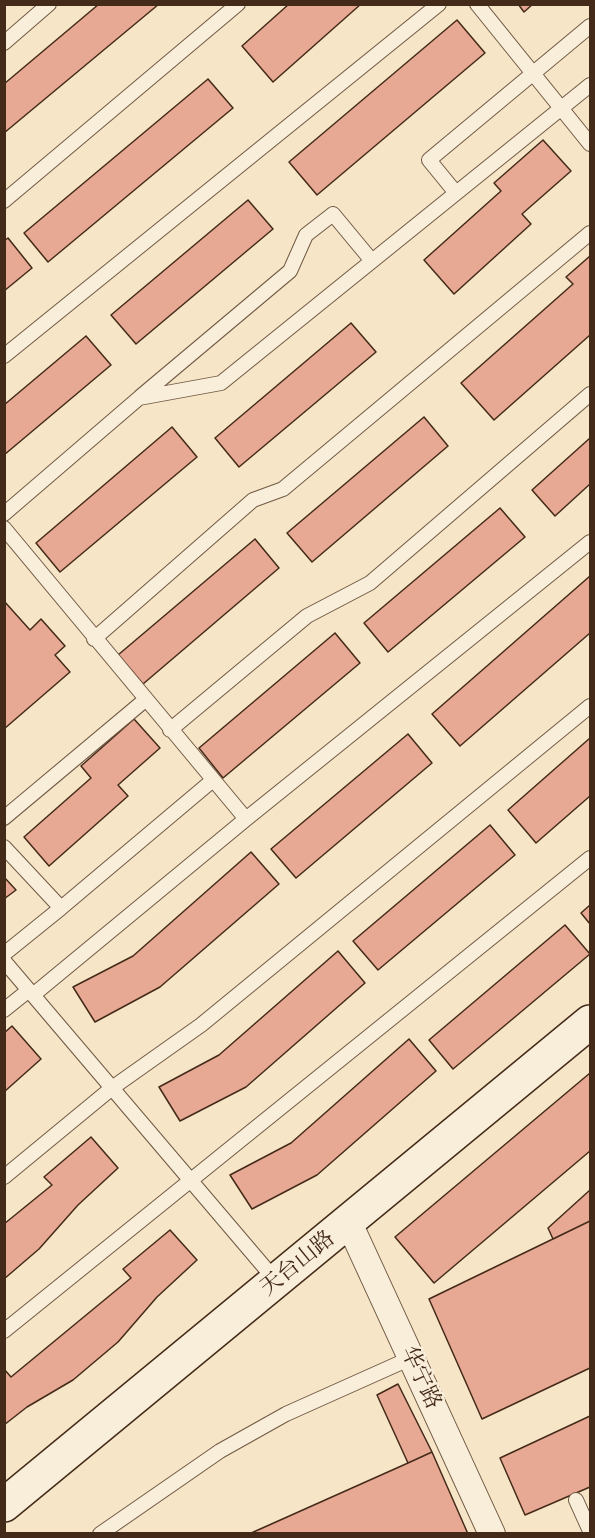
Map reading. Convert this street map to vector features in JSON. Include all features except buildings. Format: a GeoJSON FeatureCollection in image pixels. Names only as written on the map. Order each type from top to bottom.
{"type":"FeatureCollection","features":[{"type":"Feature","properties":{"kind":"street","name":"天台山路"},"geometry":{"type":"LineString","coordinates":[[4,1505],[591,1022]]}},
{"type":"Feature","properties":{"kind":"street","name":"华宁路"},"geometry":{"type":"LineString","coordinates":[[348,1223],[492,1533]]}},
{"type":"Feature","properties":{"kind":"lane"},"geometry":{"type":"LineString","coordinates":[[4,43],[49,4]]}},
{"type":"Feature","properties":{"kind":"lane"},"geometry":{"type":"LineString","coordinates":[[4,201],[238,4]]}},
{"type":"Feature","properties":{"kind":"lane"},"geometry":{"type":"LineString","coordinates":[[4,356],[439,4]]}},
{"type":"Feature","properties":{"kind":"lane"},"geometry":{"type":"LineString","coordinates":[[477,4],[591,144]]}},
{"type":"Feature","properties":{"kind":"lane"},"geometry":{"type":"LineString","coordinates":[[456,193],[429,160],[591,26]]}},
{"type":"Feature","properties":{"kind":"lane"},"geometry":{"type":"LineString","coordinates":[[139,398],[221,383],[591,85]]}},
{"type":"Feature","properties":{"kind":"lane"},"geometry":{"type":"LineString","coordinates":[[4,514],[290,270],[306,235],[333,213],[372,261]]}},
{"type":"Feature","properties":{"kind":"lane"},"geometry":{"type":"LineString","coordinates":[[94,639],[253,500],[284,489],[591,233]]}},
{"type":"Feature","properties":{"kind":"lane"},"geometry":{"type":"LineString","coordinates":[[170,730],[308,616],[370,583],[591,394]]}},
{"type":"Feature","properties":{"kind":"lane"},"geometry":{"type":"LineString","coordinates":[[4,528],[246,819]]}},
{"type":"Feature","properties":{"kind":"lane"},"geometry":{"type":"LineString","coordinates":[[4,1010],[31,993],[591,542]]}},
{"type":"Feature","properties":{"kind":"lane"},"geometry":{"type":"LineString","coordinates":[[4,818],[145,700]]}},
{"type":"Feature","properties":{"kind":"lane"},"geometry":{"type":"LineString","coordinates":[[4,1177],[112,1088],[201,1025],[591,706]]}},
{"type":"Feature","properties":{"kind":"lane"},"geometry":{"type":"LineString","coordinates":[[4,954],[213,780]]}},
{"type":"Feature","properties":{"kind":"lane"},"geometry":{"type":"LineString","coordinates":[[4,847],[61,908]]}},
{"type":"Feature","properties":{"kind":"lane"},"geometry":{"type":"LineString","coordinates":[[4,1330],[192,1182],[591,858]]}},
{"type":"Feature","properties":{"kind":"lane"},"geometry":{"type":"LineString","coordinates":[[4,961],[277,1282]]}},
{"type":"Feature","properties":{"kind":"lane"},"geometry":{"type":"LineString","coordinates":[[100,1533],[238,1440],[286,1414],[411,1358]]}},
{"type":"Feature","properties":{"kind":"lane"},"geometry":{"type":"LineString","coordinates":[[576,1500],[591,1532]]}}]}
